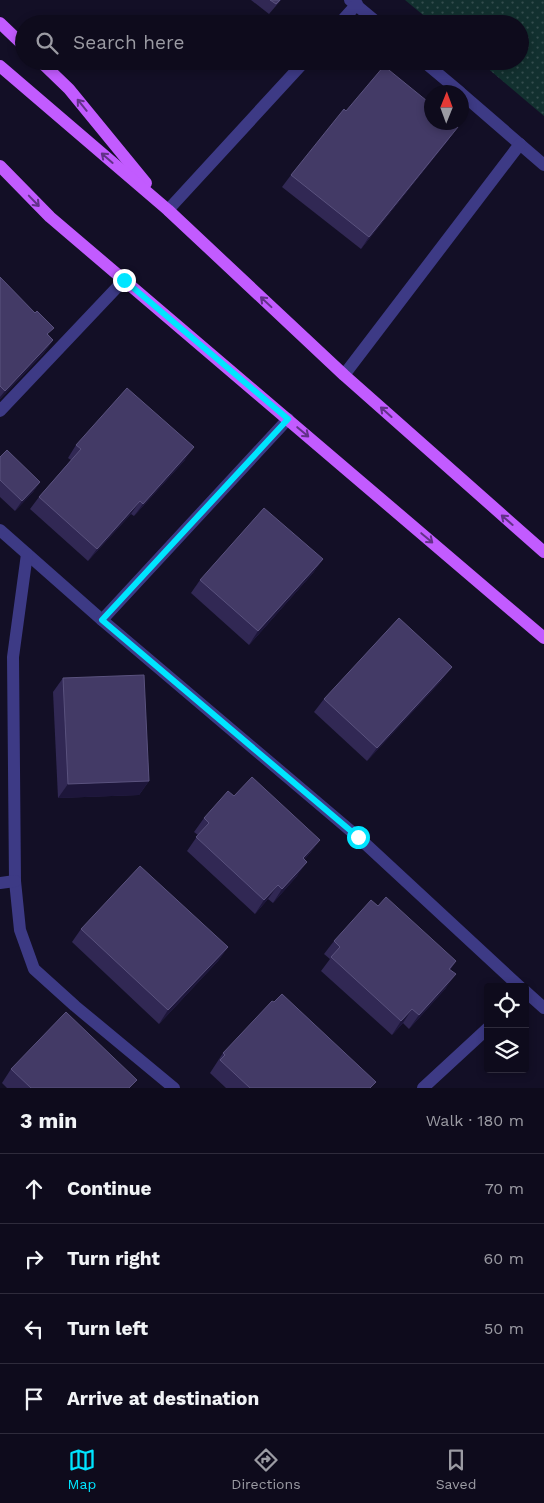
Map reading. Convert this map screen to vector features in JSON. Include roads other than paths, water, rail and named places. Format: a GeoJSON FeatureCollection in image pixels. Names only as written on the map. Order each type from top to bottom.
{"type":"FeatureCollection","features":[{"type":"Feature","properties":{"kind":"main road"},"geometry":{"type":"LineString","coordinates":[[0,24],[15,38]]}},
{"type":"Feature","properties":{"kind":"main road"},"geometry":{"type":"LineString","coordinates":[[0,66],[168,210],[344,375],[544,552]]}},
{"type":"Feature","properties":{"kind":"main road"},"geometry":{"type":"LineString","coordinates":[[49,70],[69,89],[168,210]]}},
{"type":"Feature","properties":{"kind":"main road"},"geometry":{"type":"LineString","coordinates":[[0,166],[50,217],[544,638]]}},
{"type":"Feature","properties":{"kind":"street"},"geometry":{"type":"LineString","coordinates":[[345,15],[354,2],[369,15]]}},
{"type":"Feature","properties":{"kind":"street"},"geometry":{"type":"LineString","coordinates":[[168,210],[297,70]]}},
{"type":"Feature","properties":{"kind":"street"},"geometry":{"type":"LineString","coordinates":[[434,70],[452,85]]}},
{"type":"Feature","properties":{"kind":"street"},"geometry":{"type":"LineString","coordinates":[[469,100],[544,165]]}},
{"type":"Feature","properties":{"kind":"street"},"geometry":{"type":"LineString","coordinates":[[344,375],[520,144]]}},
{"type":"Feature","properties":{"kind":"street"},"geometry":{"type":"LineString","coordinates":[[0,411],[124,280]]}},
{"type":"Feature","properties":{"kind":"street"},"geometry":{"type":"LineString","coordinates":[[102,620],[288,419]]}},
{"type":"Feature","properties":{"kind":"street"},"geometry":{"type":"LineString","coordinates":[[0,530],[102,620],[358,837],[515,983]]}},
{"type":"Feature","properties":{"kind":"street"},"geometry":{"type":"LineString","coordinates":[[27,554],[13,657],[15,881],[20,930],[34,969],[75,1006],[174,1088]]}},
{"type":"Feature","properties":{"kind":"street"},"geometry":{"type":"LineString","coordinates":[[0,883],[15,881]]}},
{"type":"Feature","properties":{"kind":"street"},"geometry":{"type":"LineString","coordinates":[[529,995],[544,1008]]}},
{"type":"Feature","properties":{"kind":"street"},"geometry":{"type":"LineString","coordinates":[[423,1088],[484,1032]]}}]}
